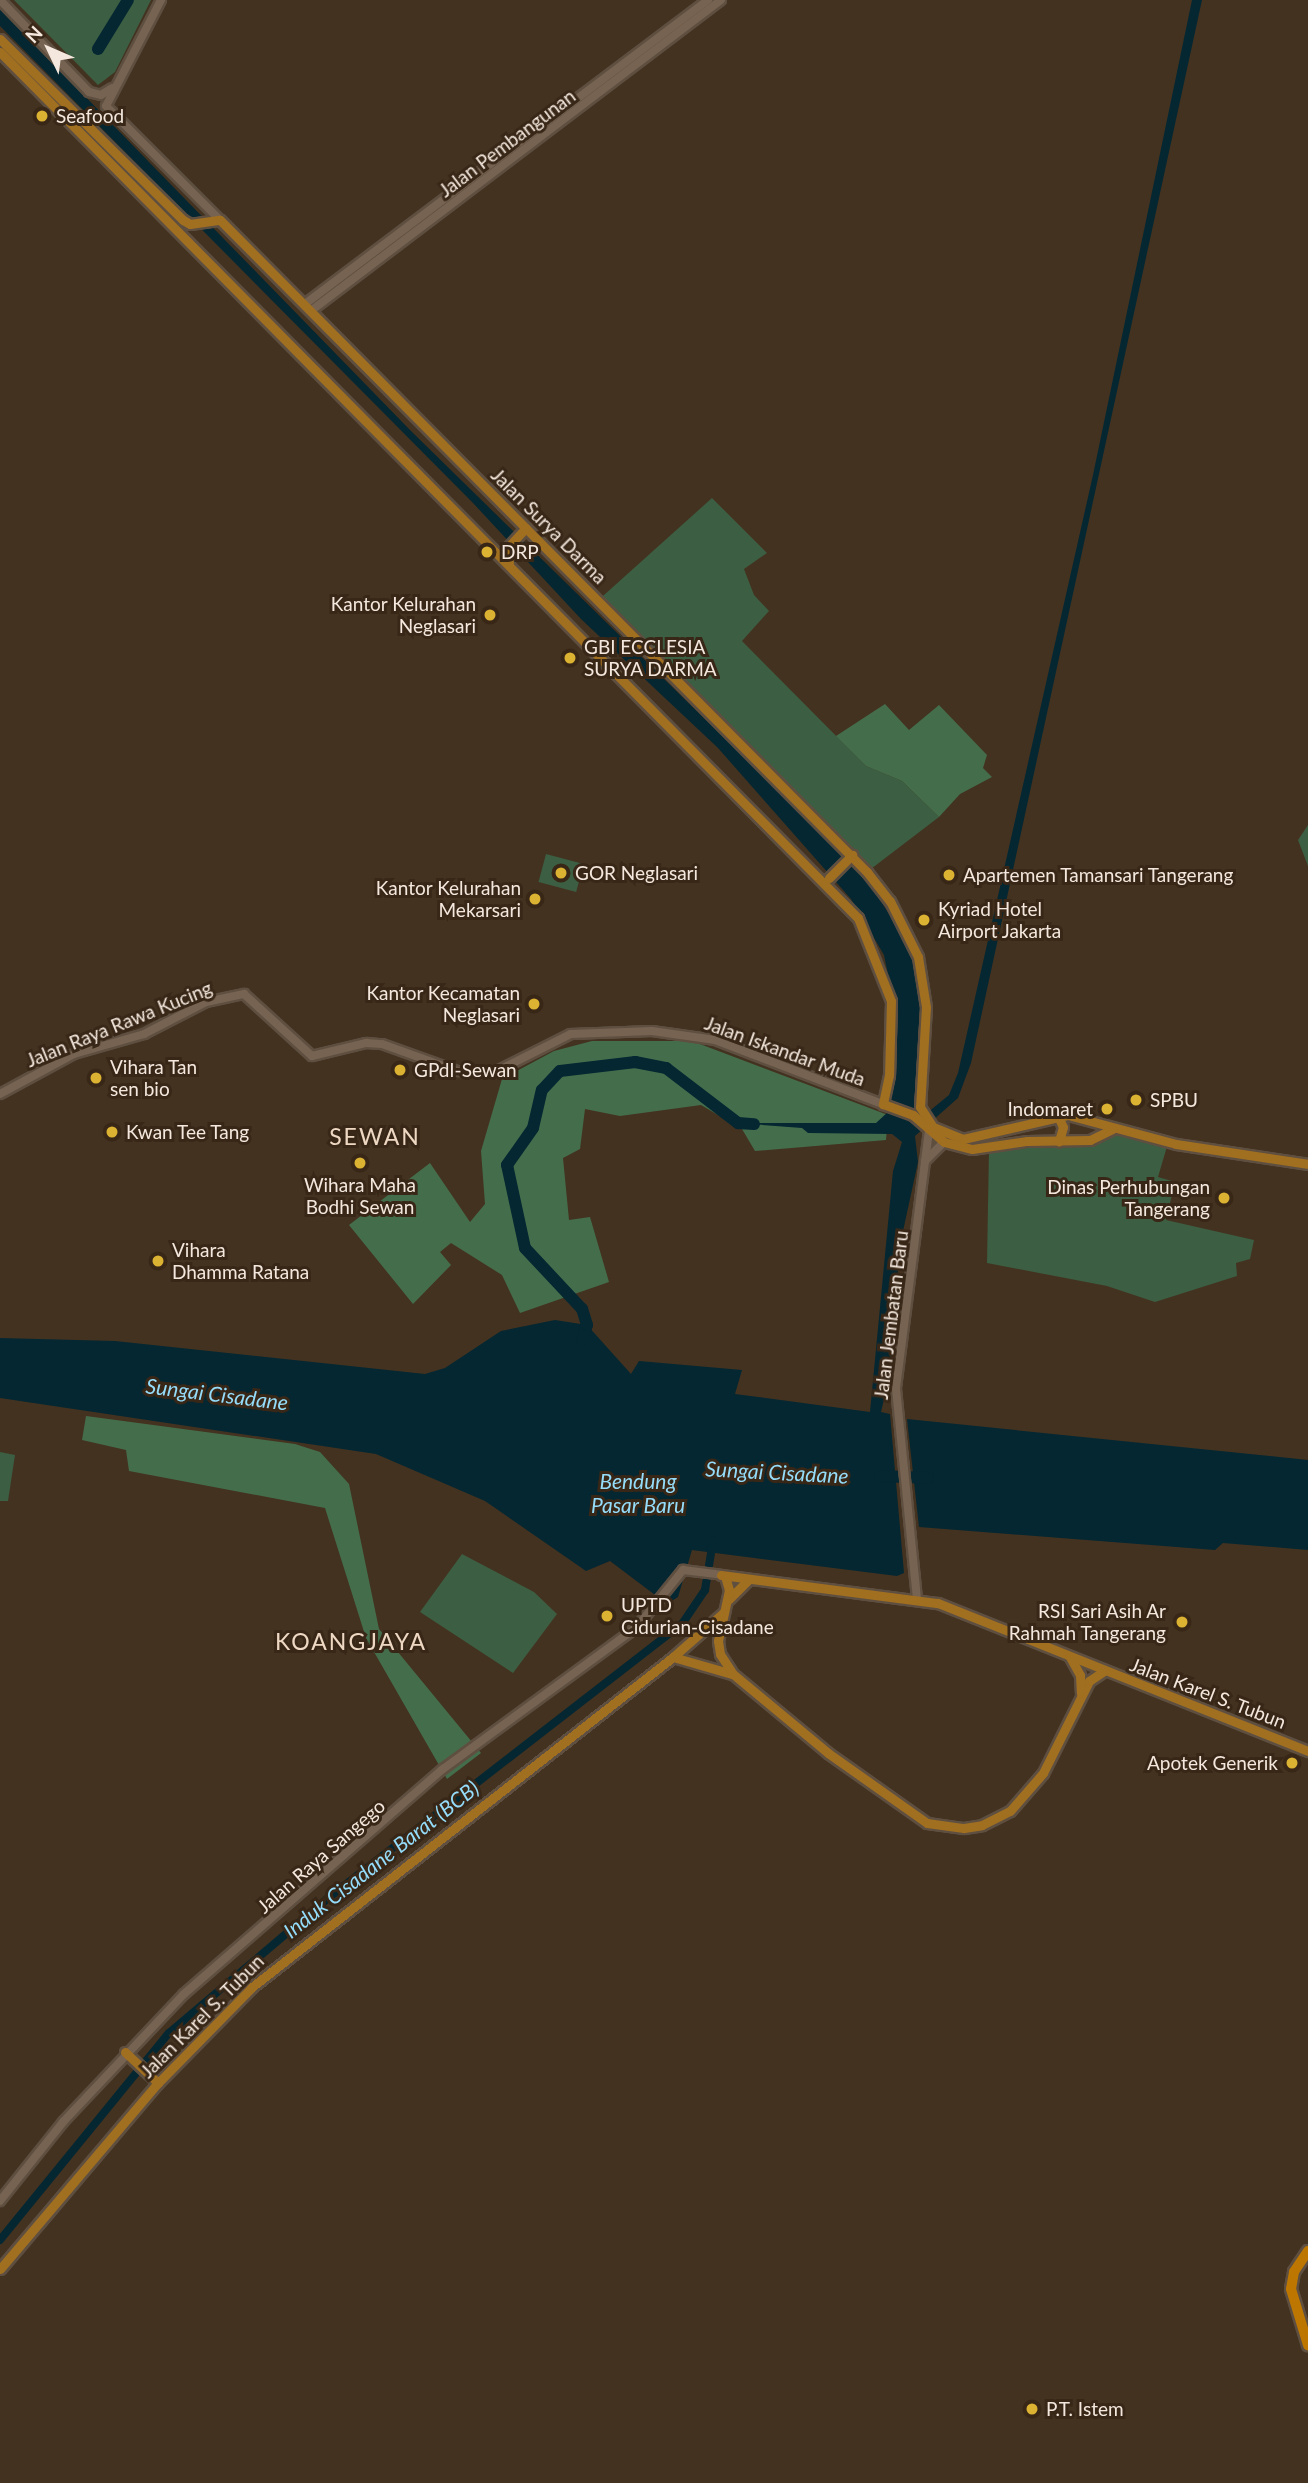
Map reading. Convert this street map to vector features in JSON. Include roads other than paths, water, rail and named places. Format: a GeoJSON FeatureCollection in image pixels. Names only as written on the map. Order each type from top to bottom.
{"type":"FeatureCollection","features":[{"type":"Feature","properties":{"kind":"highway"},"geometry":{"type":"LineString","coordinates":[[1308,2251],[1294,2272],[1292,2289],[1308,2345]]}},
{"type":"Feature","properties":{"kind":"main road"},"geometry":{"type":"LineString","coordinates":[[0,39],[192,224]]}},
{"type":"Feature","properties":{"kind":"main road"},"geometry":{"type":"LineString","coordinates":[[0,52],[189,238],[510,567],[836,893],[868,937],[891,1001],[886,1104],[913,1115],[944,1142],[972,1149],[1090,1140],[1113,1129]]}},
{"type":"Feature","properties":{"kind":"main road","name":"Jalan Surya Darma"},"geometry":{"type":"LineString","coordinates":[[215,221],[308,307],[850,856],[890,901],[918,957],[926,1007],[923,1114],[929,1129]]}},
{"type":"Feature","properties":{"kind":"main road"},"geometry":{"type":"LineString","coordinates":[[192,224],[215,221]]}},
{"type":"Feature","properties":{"kind":"main road"},"geometry":{"type":"LineString","coordinates":[[189,238],[192,224]]}},
{"type":"Feature","properties":{"kind":"main road"},"geometry":{"type":"LineString","coordinates":[[510,567],[508,547],[526,528]]}},
{"type":"Feature","properties":{"kind":"main road"},"geometry":{"type":"LineString","coordinates":[[487,543],[508,547]]}},
{"type":"Feature","properties":{"kind":"main road"},"geometry":{"type":"LineString","coordinates":[[830,877],[850,856]]}},
{"type":"Feature","properties":{"kind":"main road"},"geometry":{"type":"LineString","coordinates":[[812,870],[830,877],[836,893]]}},
{"type":"Feature","properties":{"kind":"main road"},"geometry":{"type":"LineString","coordinates":[[929,1129],[963,1139],[1058,1116],[1079,1116],[1113,1129],[1175,1144],[1308,1164]]}},
{"type":"Feature","properties":{"kind":"main road"},"geometry":{"type":"LineString","coordinates":[[1058,1116],[1063,1127],[1059,1141]]}},
{"type":"Feature","properties":{"kind":"main road"},"geometry":{"type":"LineString","coordinates":[[726,1576],[728,1600],[724,1612],[720,1654],[733,1674],[897,1805],[927,1823],[942,1827],[982,1825],[1010,1811],[1043,1773],[1081,1695],[1095,1675],[1104,1671]]}},
{"type":"Feature","properties":{"kind":"main road","name":"Jalan Karel S. Tubun"},"geometry":{"type":"LineString","coordinates":[[726,1576],[917,1599],[1024,1634],[1104,1671],[1308,1751]]}},
{"type":"Feature","properties":{"kind":"main road"},"geometry":{"type":"LineString","coordinates":[[728,1600],[749,1579]]}},
{"type":"Feature","properties":{"kind":"main road","name":"Jalan Karel S. Tubun"},"geometry":{"type":"LineString","coordinates":[[0,2269],[156,2081],[252,1987],[673,1657],[724,1612]]}},
{"type":"Feature","properties":{"kind":"main road"},"geometry":{"type":"LineString","coordinates":[[1069,1656],[1080,1675],[1081,1695]]}},
{"type":"Feature","properties":{"kind":"main road"},"geometry":{"type":"LineString","coordinates":[[673,1657],[733,1674]]}},
{"type":"Feature","properties":{"kind":"main road"},"geometry":{"type":"LineString","coordinates":[[127,2054],[156,2081]]}},
{"type":"Feature","properties":{"kind":"street"},"geometry":{"type":"LineString","coordinates":[[0,0],[89,92],[106,93],[120,76]]}},
{"type":"Feature","properties":{"kind":"street"},"geometry":{"type":"LineString","coordinates":[[161,0],[106,105],[215,221]]}},
{"type":"Feature","properties":{"kind":"street","name":"Jalan Pembangunan"},"geometry":{"type":"LineString","coordinates":[[308,307],[708,0]]}},
{"type":"Feature","properties":{"kind":"street","name":"Jalan Pembangunan"},"geometry":{"type":"LineString","coordinates":[[308,307],[721,0]]}},
{"type":"Feature","properties":{"kind":"street","name":"Jalan Raya Rawa Kucing"},"geometry":{"type":"LineString","coordinates":[[0,1094],[74,1054],[144,1034],[206,1002],[244,994],[312,1056],[366,1043],[394,1049]]}},
{"type":"Feature","properties":{"kind":"street","name":"Jalan Iskandar Muda"},"geometry":{"type":"LineString","coordinates":[[394,1049],[457,1071],[495,1072],[580,1032],[652,1031],[699,1035],[886,1104]]}},
{"type":"Feature","properties":{"kind":"street","name":"Jalan Jembatan Baru"},"geometry":{"type":"LineString","coordinates":[[917,1599],[896,1388],[929,1129]]}},
{"type":"Feature","properties":{"kind":"street"},"geometry":{"type":"LineString","coordinates":[[925,1161],[944,1142]]}},
{"type":"Feature","properties":{"kind":"street","name":"Jalan Raya Sangego"},"geometry":{"type":"LineString","coordinates":[[0,2201],[127,2054],[184,1994],[452,1761],[636,1628],[675,1576],[689,1569],[726,1576]]}},
{"type":"Feature","properties":{"kind":"water","name":"Bendung Pasar Baru"},"geometry":{"type":"Polygon","coordinates":[[[1192,0],[1202,0],[971,1063],[958,1098],[915,1136],[918,1162],[900,1245],[890,1374],[881,1412],[890,1414],[904,1573],[897,1576],[692,1550],[678,1597],[667,1604],[610,1561],[586,1571],[485,1501],[376,1454],[0,1398],[0,1338],[115,1341],[425,1374],[445,1368],[501,1331],[555,1320],[587,1325],[631,1374],[639,1361],[742,1370],[735,1394],[870,1412],[893,1171],[902,1142],[892,1134],[808,1133],[802,1128],[738,1123],[876,1123],[889,1111],[896,1014],[884,955],[851,899],[718,748],[581,619],[473,503],[0,26],[0,9],[410,430],[865,876],[911,949],[924,1016],[914,1102],[921,1118],[949,1095],[958,1073],[1093,475],[1192,0]]]}},
{"type":"Feature","properties":{"kind":"water"},"geometry":{"type":"Polygon","coordinates":[[[907,1419],[1308,1460],[1308,1550],[1223,1543],[1215,1550],[919,1527],[907,1419]]]}},
{"type":"Feature","properties":{"kind":"waterway"},"geometry":{"type":"LineString","coordinates":[[98,49],[128,0]]}},
{"type":"Feature","properties":{"kind":"waterway"},"geometry":{"type":"LineString","coordinates":[[582,1341],[587,1325],[582,1309],[525,1248],[507,1165],[533,1128],[542,1090],[560,1071],[635,1062],[666,1068],[738,1123],[754,1124]]}},
{"type":"Feature","properties":{"kind":"waterway","name":"Sungai Cisadane"},"geometry":{"type":"LineString","coordinates":[[880,1476],[928,1478]]}},
{"type":"Feature","properties":{"kind":"waterway","name":"Induk Cisadane Barat (BCB)"},"geometry":{"type":"LineString","coordinates":[[0,2240],[169,2033],[327,1899],[682,1624],[705,1590],[713,1541]]}},
{"type":"Feature","properties":{"kind":"place","name":"Seafood"},"geometry":{"type":"Point","coordinates":[42,116]}},
{"type":"Feature","properties":{"kind":"place","name":"DRP"},"geometry":{"type":"Point","coordinates":[487,552]}},
{"type":"Feature","properties":{"kind":"place","name":"Kantor Kelurahan Neglasari"},"geometry":{"type":"Point","coordinates":[490,615]}},
{"type":"Feature","properties":{"kind":"place","name":"GBI ECCLESIA SURYA DARMA"},"geometry":{"type":"Point","coordinates":[570,658]}},
{"type":"Feature","properties":{"kind":"place","name":"GOR Neglasari"},"geometry":{"type":"Point","coordinates":[561,873]}},
{"type":"Feature","properties":{"kind":"place","name":"Apartemen Tamansari Tangerang"},"geometry":{"type":"Point","coordinates":[949,875]}},
{"type":"Feature","properties":{"kind":"place","name":"Kantor Kelurahan Mekarsari"},"geometry":{"type":"Point","coordinates":[535,899]}},
{"type":"Feature","properties":{"kind":"place","name":"Kyriad Hotel Airport Jakarta"},"geometry":{"type":"Point","coordinates":[924,920]}},
{"type":"Feature","properties":{"kind":"place","name":"Kantor Kecamatan Neglasari"},"geometry":{"type":"Point","coordinates":[534,1004]}},
{"type":"Feature","properties":{"kind":"place","name":"GPdI-Sewan"},"geometry":{"type":"Point","coordinates":[400,1070]}},
{"type":"Feature","properties":{"kind":"place","name":"Vihara Tan sen bio"},"geometry":{"type":"Point","coordinates":[96,1078]}},
{"type":"Feature","properties":{"kind":"place","name":"SPBU"},"geometry":{"type":"Point","coordinates":[1136,1100]}},
{"type":"Feature","properties":{"kind":"place","name":"Indomaret"},"geometry":{"type":"Point","coordinates":[1107,1109]}},
{"type":"Feature","properties":{"kind":"place","name":"Kwan Tee Tang"},"geometry":{"type":"Point","coordinates":[112,1132]}},
{"type":"Feature","properties":{"kind":"place","name":"Wihara Maha Bodhi Sewan"},"geometry":{"type":"Point","coordinates":[360,1163]}},
{"type":"Feature","properties":{"kind":"place","name":"Dinas Perhubungan Tangerang"},"geometry":{"type":"Point","coordinates":[1224,1198]}},
{"type":"Feature","properties":{"kind":"place","name":"Vihara Dhamma Ratana"},"geometry":{"type":"Point","coordinates":[158,1261]}},
{"type":"Feature","properties":{"kind":"place","name":"UPTD Cidurian-Cisadane"},"geometry":{"type":"Point","coordinates":[607,1616]}},
{"type":"Feature","properties":{"kind":"place","name":"RSI Sari Asih Ar Rahmah Tangerang"},"geometry":{"type":"Point","coordinates":[1182,1622]}},
{"type":"Feature","properties":{"kind":"place","name":"Apotek Generik"},"geometry":{"type":"Point","coordinates":[1292,1763]}},
{"type":"Feature","properties":{"kind":"place","name":"P.T. Istem"},"geometry":{"type":"Point","coordinates":[1032,2409]}},
{"type":"Feature","properties":{"kind":"district","name":"SEWAN"},"geometry":{"type":"Point","coordinates":[375,1136]}},
{"type":"Feature","properties":{"kind":"district","name":"KOANGJAYA"},"geometry":{"type":"Point","coordinates":[351,1641]}}]}
